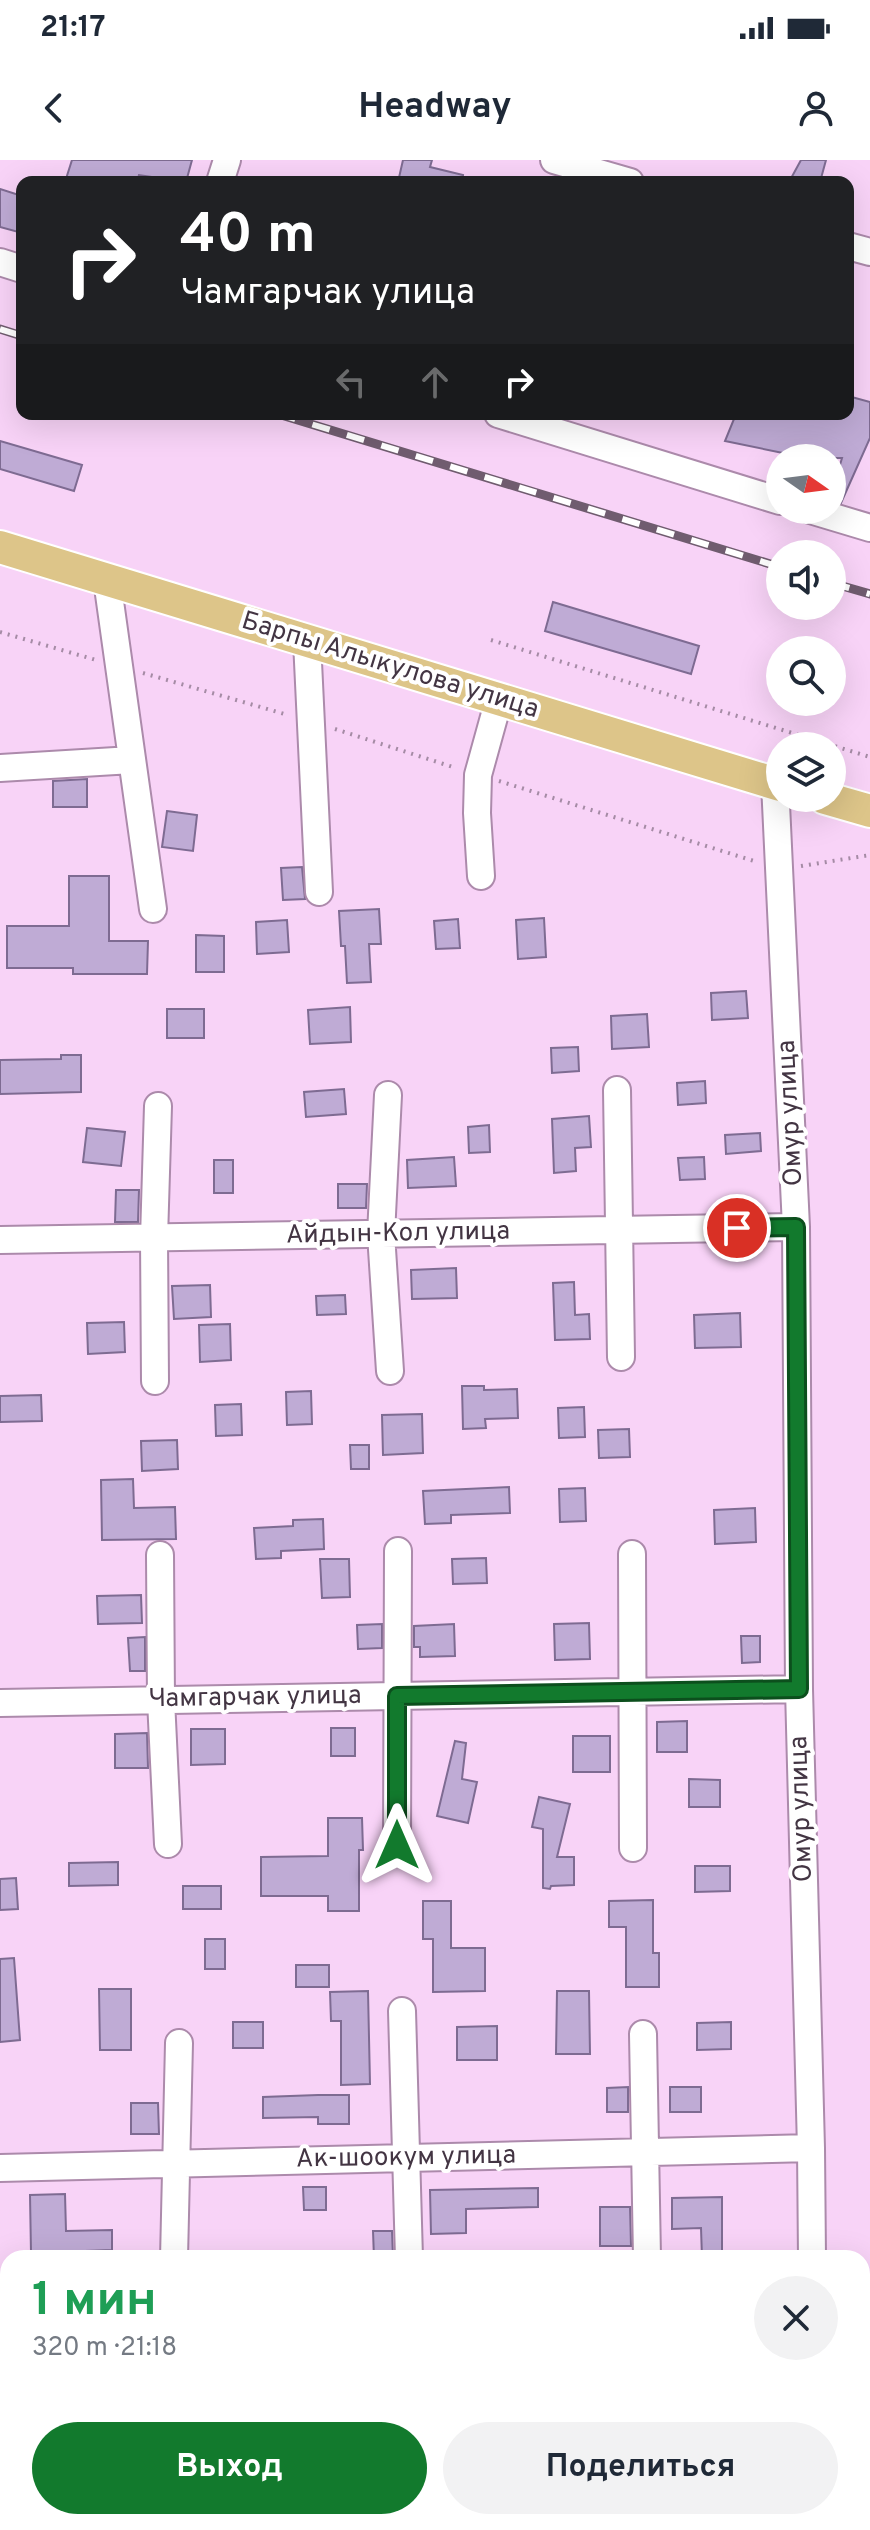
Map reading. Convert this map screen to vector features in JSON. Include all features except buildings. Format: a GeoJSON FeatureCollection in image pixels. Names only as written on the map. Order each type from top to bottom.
{"type":"FeatureCollection","features":[{"type":"Feature","properties":{"kind":"main road","name":"Барпы Алыкулова улица"},"geometry":{"type":"LineString","coordinates":[[0,547],[766,780]]}},
{"type":"Feature","properties":{"kind":"main road"},"geometry":{"type":"LineString","coordinates":[[846,804],[870,811]]}},
{"type":"Feature","properties":{"kind":"street"},"geometry":{"type":"LineString","coordinates":[[554,160],[609,176]]}},
{"type":"Feature","properties":{"kind":"street"},"geometry":{"type":"LineString","coordinates":[[517,420],[766,497]]}},
{"type":"Feature","properties":{"kind":"street"},"geometry":{"type":"LineString","coordinates":[[846,521],[870,528]]}},
{"type":"Feature","properties":{"kind":"street"},"geometry":{"type":"LineString","coordinates":[[107,580],[153,909]]}},
{"type":"Feature","properties":{"kind":"street"},"geometry":{"type":"LineString","coordinates":[[307,641],[319,892]]}},
{"type":"Feature","properties":{"kind":"street"},"geometry":{"type":"LineString","coordinates":[[481,876],[478,775],[499,699]]}},
{"type":"Feature","properties":{"kind":"street"},"geometry":{"type":"LineString","coordinates":[[0,768],[132,760]]}},
{"type":"Feature","properties":{"kind":"street","name":"Омур улица"},"geometry":{"type":"LineString","coordinates":[[778,812],[796,1227],[799,1689],[812,2250]]}},
{"type":"Feature","properties":{"kind":"street"},"geometry":{"type":"LineString","coordinates":[[617,1090],[621,1357]]}},
{"type":"Feature","properties":{"kind":"street"},"geometry":{"type":"LineString","coordinates":[[388,1095],[381,1234],[390,1371]]}},
{"type":"Feature","properties":{"kind":"street"},"geometry":{"type":"LineString","coordinates":[[155,1381],[154,1238],[158,1106]]}},
{"type":"Feature","properties":{"kind":"street","name":"Айдын-Кол улица"},"geometry":{"type":"LineString","coordinates":[[0,1240],[796,1227]]}},
{"type":"Feature","properties":{"kind":"street"},"geometry":{"type":"LineString","coordinates":[[397,1845],[398,1551]]}},
{"type":"Feature","properties":{"kind":"street"},"geometry":{"type":"LineString","coordinates":[[632,1554],[633,1848]]}},
{"type":"Feature","properties":{"kind":"street"},"geometry":{"type":"LineString","coordinates":[[160,1555],[161,1700],[168,1844]]}},
{"type":"Feature","properties":{"kind":"street","name":"Чамгарчак улица"},"geometry":{"type":"LineString","coordinates":[[0,1703],[799,1689]]}},
{"type":"Feature","properties":{"kind":"street"},"geometry":{"type":"LineString","coordinates":[[402,2011],[409,2250]]}},
{"type":"Feature","properties":{"kind":"street"},"geometry":{"type":"LineString","coordinates":[[643,2034],[647,2250]]}},
{"type":"Feature","properties":{"kind":"street"},"geometry":{"type":"LineString","coordinates":[[174,2250],[179,2043]]}},
{"type":"Feature","properties":{"kind":"street","name":"Ак-шоокум улица"},"geometry":{"type":"LineString","coordinates":[[0,2168],[811,2148]]}},
{"type":"Feature","properties":{"kind":"path"},"geometry":{"type":"LineString","coordinates":[[0,632],[311,721],[779,869],[870,855]]}},
{"type":"Feature","properties":{"kind":"path"},"geometry":{"type":"LineString","coordinates":[[491,640],[870,757]]}},
{"type":"Feature","properties":{"kind":"railway"},"geometry":{"type":"LineString","coordinates":[[0,329],[16,334]]}},
{"type":"Feature","properties":{"kind":"railway"},"geometry":{"type":"LineString","coordinates":[[298,420],[766,563]]}},
{"type":"Feature","properties":{"kind":"railway"},"geometry":{"type":"LineString","coordinates":[[846,587],[870,594]]}},
{"type":"Feature","properties":{"kind":"route"},"geometry":{"type":"LineString","coordinates":[[397,1845],[397,1696],[799,1689],[796,1227],[737,1228]]}}]}
